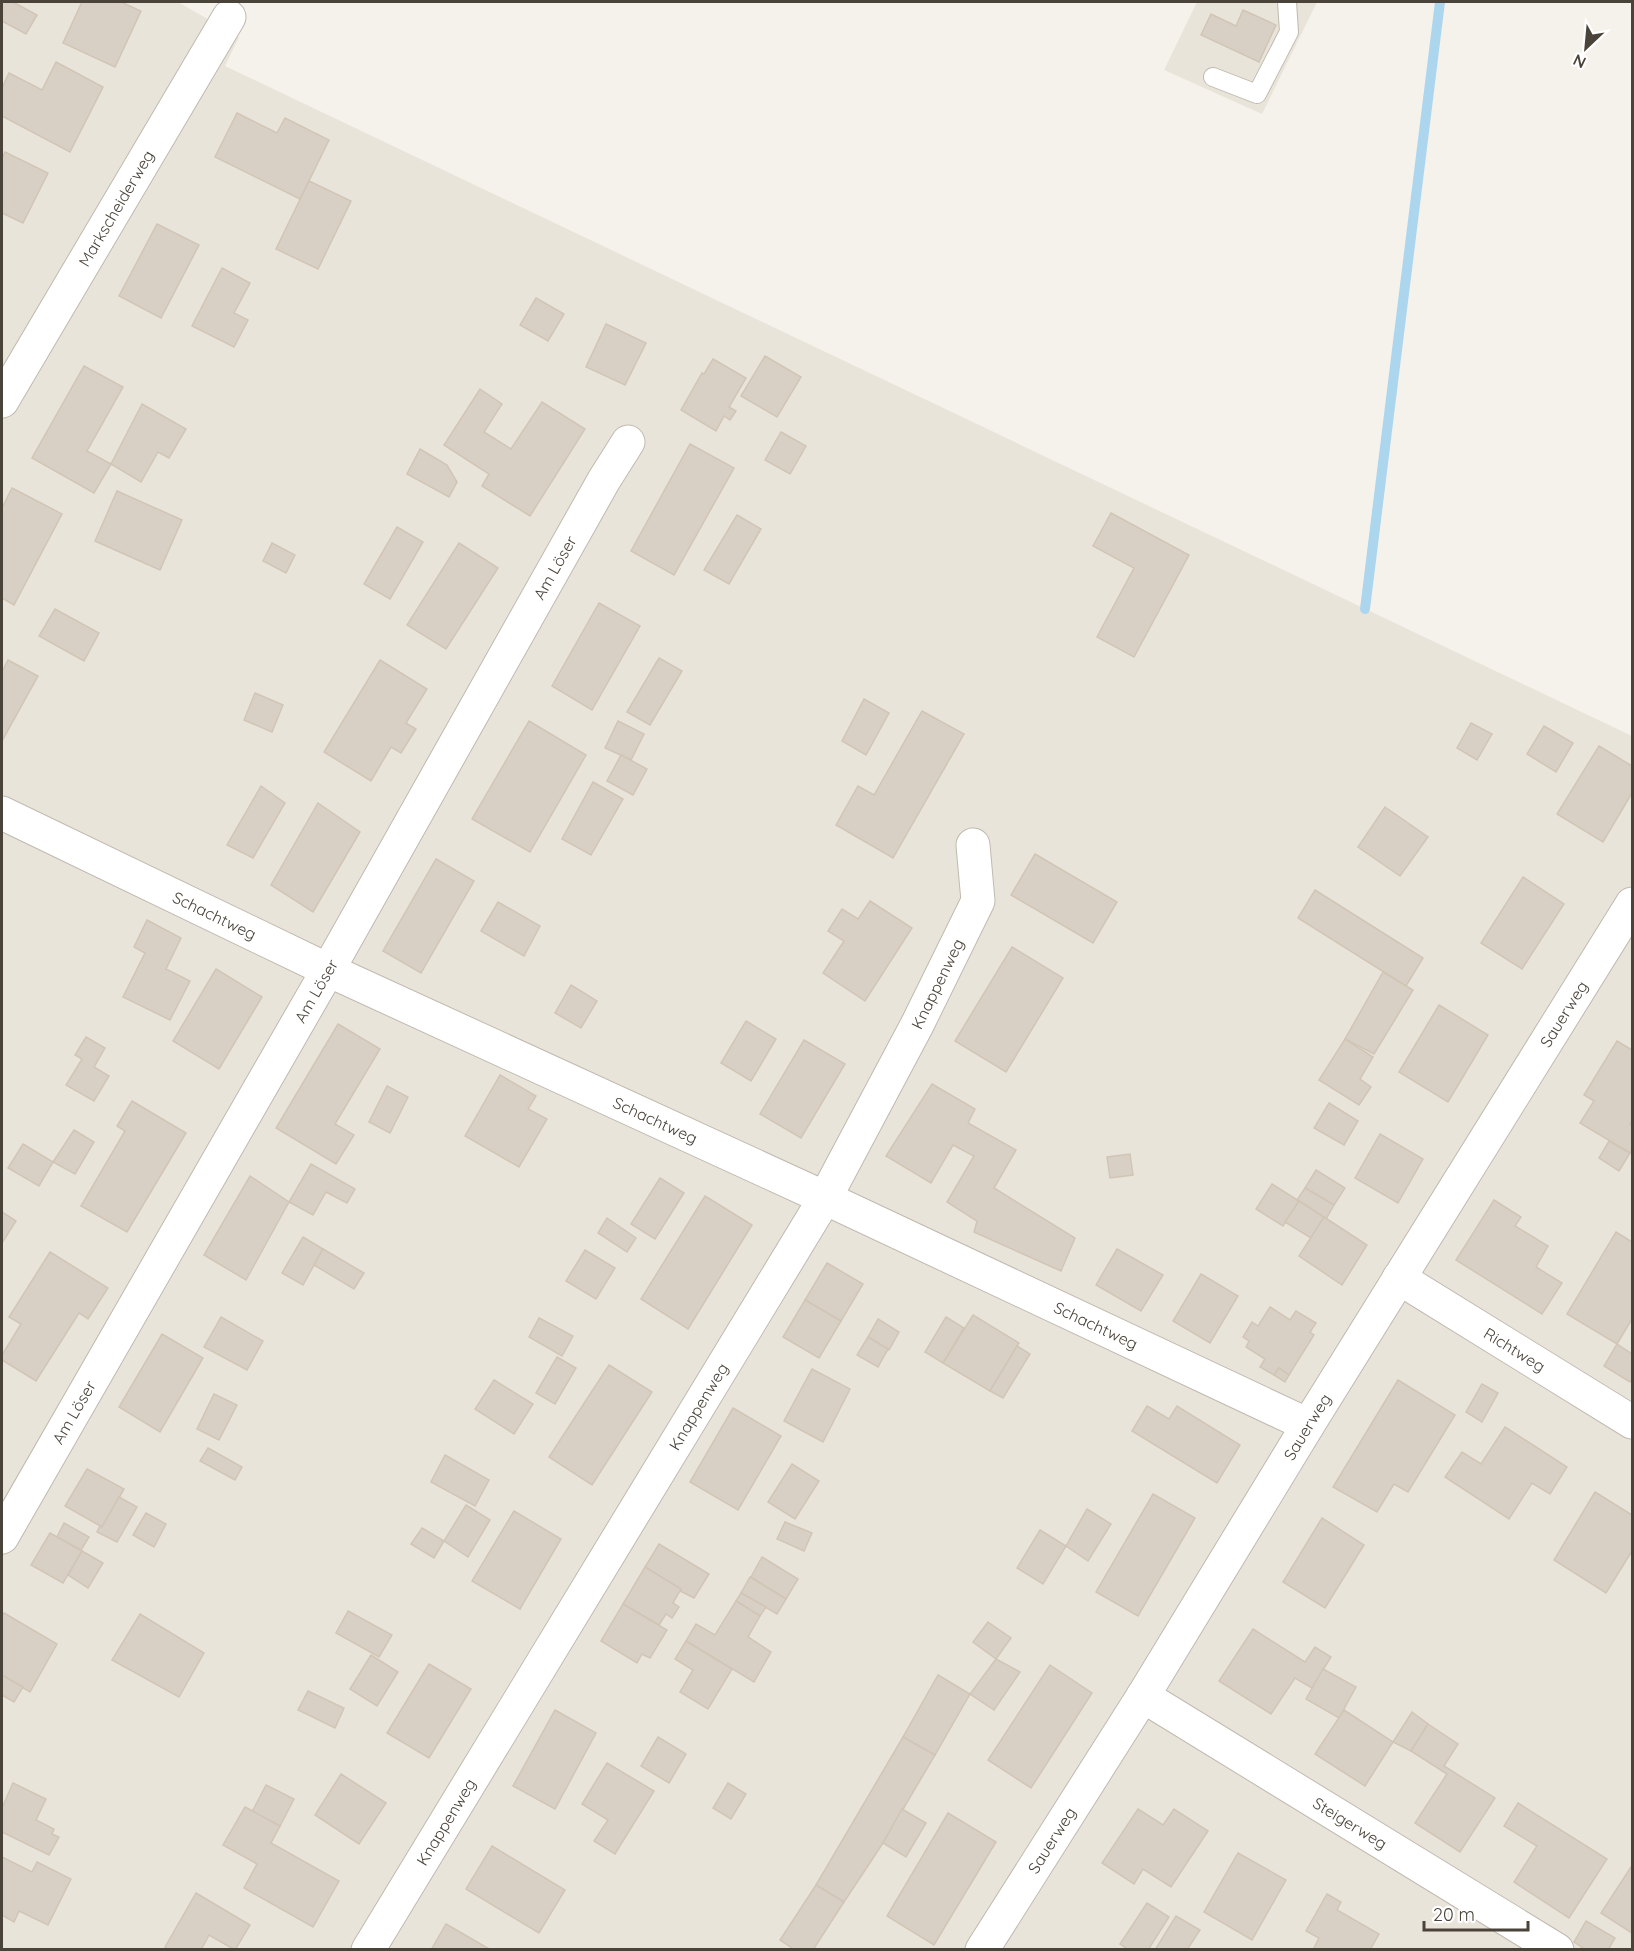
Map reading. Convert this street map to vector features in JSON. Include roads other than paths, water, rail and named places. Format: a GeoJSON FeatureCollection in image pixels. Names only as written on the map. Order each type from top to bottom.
{"type":"FeatureCollection","features":[{"type":"Feature","properties":{"kind":"street","name":"Markscheiderweg"},"geometry":{"type":"LineString","coordinates":[[4,391],[229,17]]}},
{"type":"Feature","properties":{"kind":"street","name":"Am Löser"},"geometry":{"type":"LineString","coordinates":[[2,1537],[328,970],[604,480],[628,442]]}},
{"type":"Feature","properties":{"kind":"street","name":"Schachtweg"},"geometry":{"type":"LineString","coordinates":[[2,813],[328,970],[825,1198],[1308,1425]]}},
{"type":"Feature","properties":{"kind":"street","name":"Knappenweg"},"geometry":{"type":"LineString","coordinates":[[368,1950],[825,1198],[917,1025],[978,901],[973,845]]}},
{"type":"Feature","properties":{"kind":"street","name":"Sauerweg"},"geometry":{"type":"LineString","coordinates":[[982,1950],[1143,1696],[1308,1425],[1632,904]]}},
{"type":"Feature","properties":{"kind":"street","name":"Richtweg"},"geometry":{"type":"LineString","coordinates":[[1399,1278],[1632,1422]]}},
{"type":"Feature","properties":{"kind":"street","name":"Steigerweg"},"geometry":{"type":"LineString","coordinates":[[1143,1696],[1557,1950]]}},
{"type":"Feature","properties":{"kind":"lane"},"geometry":{"type":"LineString","coordinates":[[1213,77],[1257,94],[1288,32],[1287,2]]}},
{"type":"Feature","properties":{"kind":"waterway"},"geometry":{"type":"LineString","coordinates":[[1365,609],[1440,2]]}}]}
